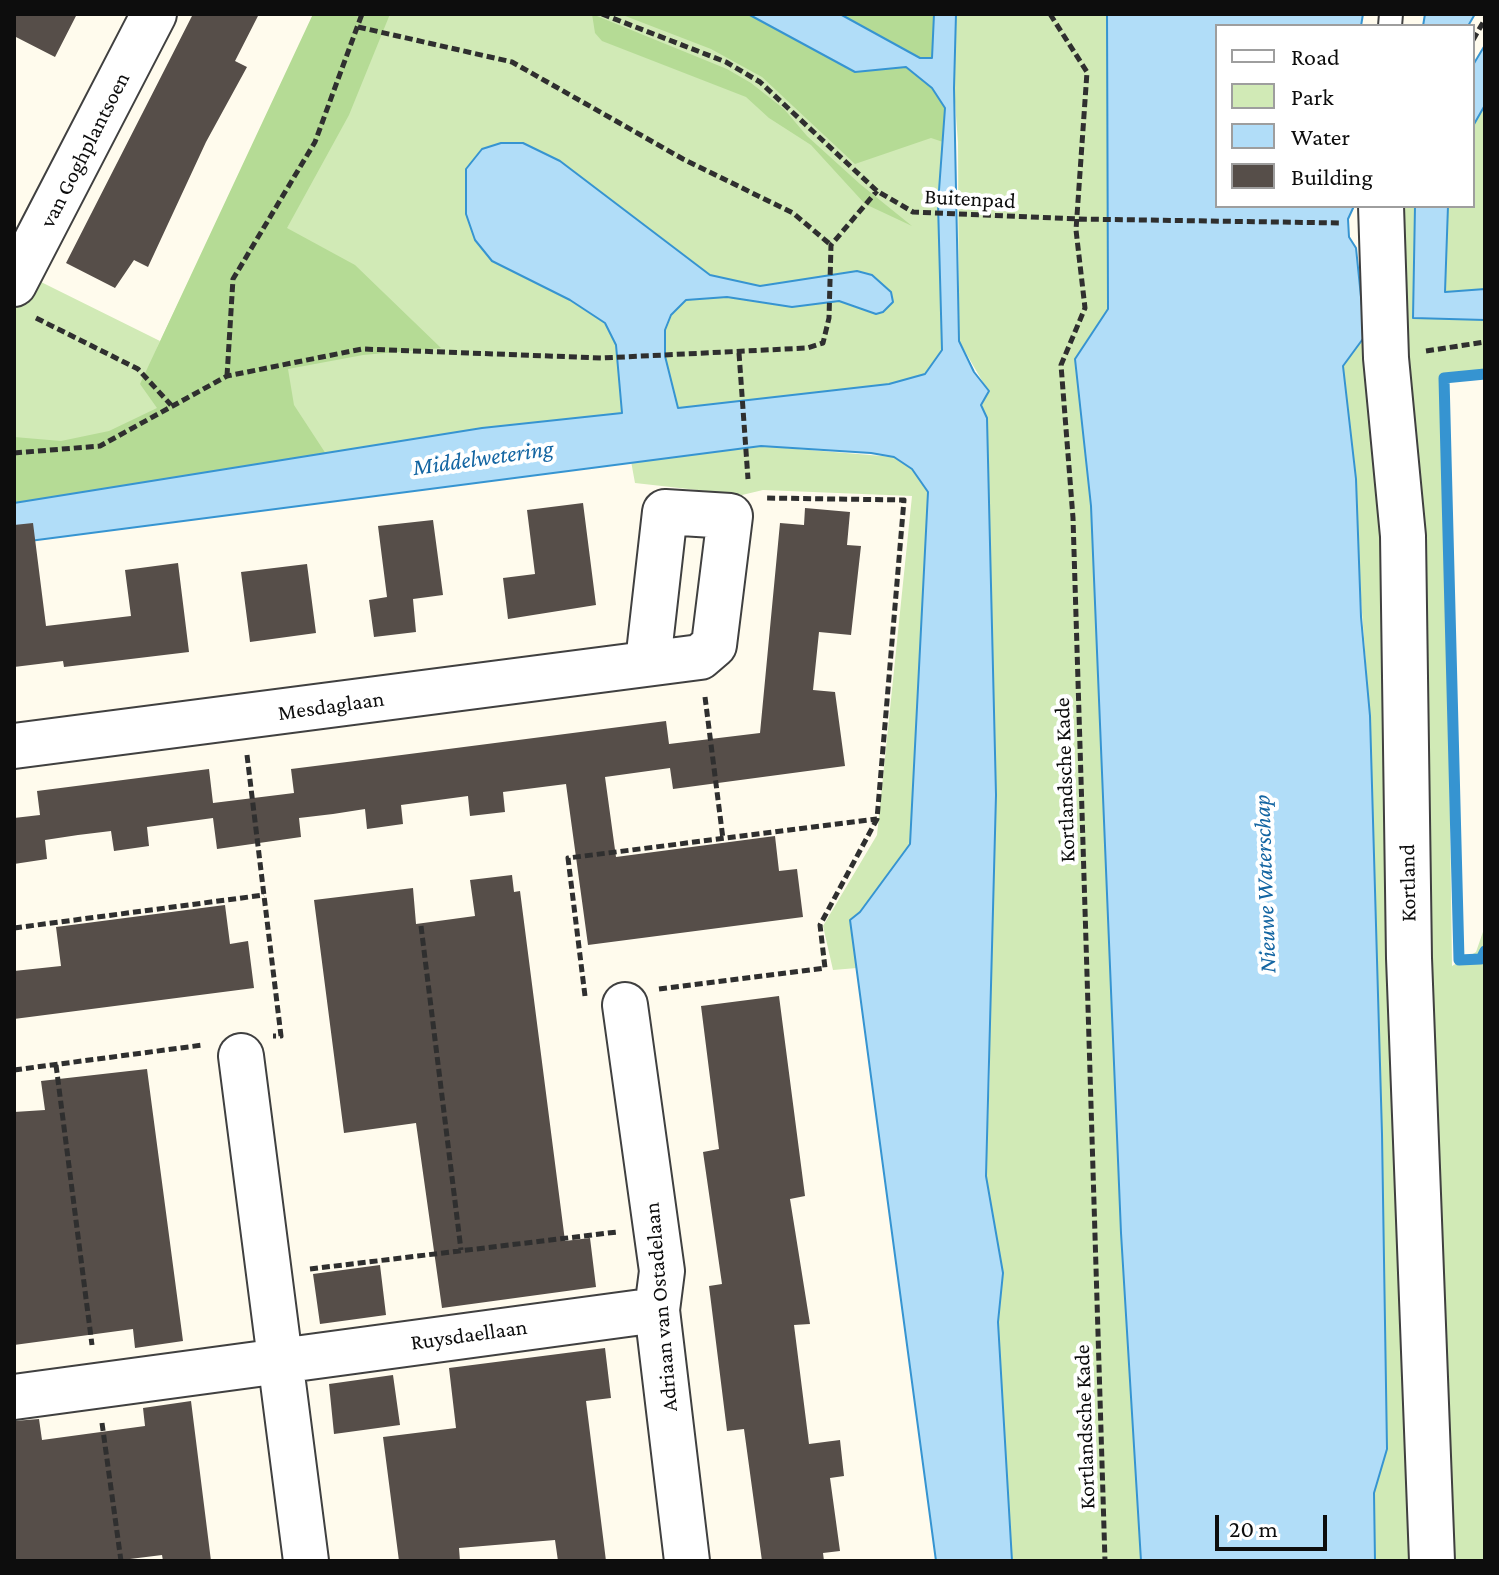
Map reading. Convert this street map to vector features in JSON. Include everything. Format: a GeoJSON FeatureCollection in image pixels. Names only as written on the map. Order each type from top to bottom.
{"type":"FeatureCollection","features":[{"type":"Feature","properties":{"kind":"street","name":"van Goghplantsoen"},"geometry":{"type":"LineString","coordinates":[[21,299],[154,14]]}},
{"type":"Feature","properties":{"kind":"street","name":"Kortland"},"geometry":{"type":"LineString","coordinates":[[1366,214],[1386,358],[1403,536],[1409,958],[1432,1561]]}},
{"type":"Feature","properties":{"kind":"street"},"geometry":{"type":"LineString","coordinates":[[648,662],[665,512],[739,507],[714,645],[700,657]]}},
{"type":"Feature","properties":{"kind":"street","name":"Mesdaglaan"},"geometry":{"type":"LineString","coordinates":[[14,746],[242,719],[700,657]]}},
{"type":"Feature","properties":{"kind":"street","name":"Adriaan van Ostadelaan"},"geometry":{"type":"LineString","coordinates":[[626,996],[662,1271],[657,1310],[687,1561]]}},
{"type":"Feature","properties":{"kind":"street"},"geometry":{"type":"LineString","coordinates":[[239,1046],[306,1561]]}},
{"type":"Feature","properties":{"kind":"street","name":"Ruysdaellaan"},"geometry":{"type":"LineString","coordinates":[[14,1397],[657,1310]]}},
{"type":"Feature","properties":{"kind":"path"},"geometry":{"type":"LineString","coordinates":[[227,376],[233,279],[315,142],[362,14]]}},
{"type":"Feature","properties":{"kind":"path","name":"Buitenpad"},"geometry":{"type":"LineString","coordinates":[[602,14],[726,62],[760,82],[877,191],[913,212],[1078,219],[1366,214]]}},
{"type":"Feature","properties":{"kind":"path","name":"Kortlandsche Kade"},"geometry":{"type":"LineString","coordinates":[[1050,14],[1087,72],[1076,230],[1085,308],[1061,365],[1073,518],[1105,1561]]}},
{"type":"Feature","properties":{"kind":"path"},"geometry":{"type":"LineString","coordinates":[[1475,36],[1485,19]]}},
{"type":"Feature","properties":{"kind":"path"},"geometry":{"type":"LineString","coordinates":[[358,27],[512,62],[683,159],[793,213],[831,245]]}},
{"type":"Feature","properties":{"kind":"path"},"geometry":{"type":"LineString","coordinates":[[14,453],[100,446],[227,376],[362,349],[602,358],[807,348],[823,343],[829,318],[831,245],[877,191]]}},
{"type":"Feature","properties":{"kind":"path"},"geometry":{"type":"LineString","coordinates":[[21,299],[138,369],[171,405]]}},
{"type":"Feature","properties":{"kind":"path"},"geometry":{"type":"LineString","coordinates":[[1386,358],[1485,342]]}},
{"type":"Feature","properties":{"kind":"path"},"geometry":{"type":"LineString","coordinates":[[739,353],[745,452],[739,507],[904,500],[877,819],[820,925],[825,968],[626,996],[585,996],[568,858],[877,819]]}},
{"type":"Feature","properties":{"kind":"path"},"geometry":{"type":"LineString","coordinates":[[700,657],[723,839]]}},
{"type":"Feature","properties":{"kind":"path"},"geometry":{"type":"LineString","coordinates":[[14,1070],[239,1046],[281,1036],[242,719]]}},
{"type":"Feature","properties":{"kind":"path"},"geometry":{"type":"LineString","coordinates":[[14,928],[264,895]]}},
{"type":"Feature","properties":{"kind":"path"},"geometry":{"type":"LineString","coordinates":[[421,926],[461,1250]]}},
{"type":"Feature","properties":{"kind":"path"},"geometry":{"type":"LineString","coordinates":[[56,1065],[121,1561]]}},
{"type":"Feature","properties":{"kind":"path"},"geometry":{"type":"LineString","coordinates":[[269,1274],[656,1227]]}},
{"type":"Feature","properties":{"kind":"green space"},"geometry":{"type":"Polygon","coordinates":[[[313,14],[390,14],[349,115],[287,228],[355,265],[441,348],[363,355],[288,369],[294,405],[326,454],[14,503],[14,437],[61,441],[109,431],[157,408],[140,384],[313,14]]]}},
{"type":"Feature","properties":{"kind":"green space"},"geometry":{"type":"Polygon","coordinates":[[[316,14],[737,14],[943,142],[944,356],[933,362],[925,374],[889,384],[14,493],[14,298],[27,304],[39,281],[160,341],[155,352],[316,14]]]}},
{"type":"Feature","properties":{"kind":"green space"},"geometry":{"type":"Polygon","coordinates":[[[592,14],[727,69],[751,83],[784,109],[807,136],[860,184],[912,226],[865,204],[811,145],[769,118],[746,97],[602,41],[595,33],[592,14]]]}},
{"type":"Feature","properties":{"kind":"green space"},"geometry":{"type":"Polygon","coordinates":[[[620,14],[748,14],[855,72],[906,67],[932,88],[945,108],[943,142],[931,138],[855,164],[762,77],[711,49],[620,14]]]}},
{"type":"Feature","properties":{"kind":"green space"},"geometry":{"type":"Polygon","coordinates":[[[840,14],[934,14],[932,58],[919,58],[840,14]]]}},
{"type":"Feature","properties":{"kind":"green space"},"geometry":{"type":"Polygon","coordinates":[[[956,14],[1107,14],[1108,309],[1075,359],[1091,506],[1121,1233],[1141,1561],[1012,1561],[998,1322],[1003,1273],[986,1176],[990,1071],[987,419],[981,405],[988,391],[959,341],[958,143],[954,88],[956,14]]]}},
{"type":"Feature","properties":{"kind":"green space"},"geometry":{"type":"Polygon","coordinates":[[[1485,105],[1485,289],[1445,292],[1448,208],[1475,208],[1475,122],[1485,105]]]}},
{"type":"Feature","properties":{"kind":"green space"},"geometry":{"type":"Polygon","coordinates":[[[1396,208],[1415,208],[1413,318],[1485,320],[1485,370],[1444,377],[1452,966],[1476,952],[1485,926],[1485,1561],[1437,1561],[1406,351],[1396,208]]]}},
{"type":"Feature","properties":{"kind":"green space"},"geometry":{"type":"Polygon","coordinates":[[[1365,336],[1385,459],[1417,1561],[1375,1561],[1374,1493],[1387,1449],[1382,1134],[1370,716],[1343,366],[1365,336]]]}},
{"type":"Feature","properties":{"kind":"green space"},"geometry":{"type":"Polygon","coordinates":[[[761,446],[894,457],[912,469],[928,492],[910,845],[860,912],[850,920],[857,968],[833,970],[823,926],[877,835],[912,496],[763,490],[742,495],[635,483],[631,461],[761,446]]]}},
{"type":"Feature","properties":{"kind":"water","name":"Middelwetering"},"geometry":{"type":"Polygon","coordinates":[[[748,14],[840,14],[920,58],[932,58],[934,14],[956,14],[954,88],[959,341],[974,372],[989,391],[981,405],[987,418],[996,795],[986,1176],[1003,1273],[998,1322],[1012,1561],[936,1561],[850,920],[860,912],[910,844],[928,492],[912,469],[894,457],[871,453],[761,446],[14,543],[14,503],[482,428],[622,413],[616,345],[605,323],[570,300],[492,261],[475,240],[466,214],[466,169],[482,149],[501,143],[523,143],[560,161],[710,275],[760,286],[857,271],[872,275],[891,292],[893,302],[883,312],[876,314],[839,301],[792,307],[727,297],[686,300],[671,315],[665,330],[665,356],[678,408],[889,384],[925,374],[942,350],[938,204],[945,108],[932,88],[906,67],[855,72],[748,14]]]}},
{"type":"Feature","properties":{"kind":"water","name":"Nieuwe Waterschap"},"geometry":{"type":"Polygon","coordinates":[[[1107,14],[1363,14],[1361,24],[1215,24],[1215,208],[1353,208],[1348,219],[1349,237],[1356,248],[1365,336],[1343,366],[1356,479],[1361,617],[1370,716],[1382,1134],[1387,1449],[1374,1493],[1375,1561],[1141,1561],[1121,1233],[1091,506],[1075,359],[1108,309],[1107,14]]]}},
{"type":"Feature","properties":{"kind":"water"},"geometry":{"type":"Polygon","coordinates":[[[1425,14],[1475,14],[1469,24],[1423,24],[1425,14]]]}},
{"type":"Feature","properties":{"kind":"water"},"geometry":{"type":"Polygon","coordinates":[[[1485,45],[1485,105],[1475,122],[1475,62],[1485,45]]]}},
{"type":"Feature","properties":{"kind":"water"},"geometry":{"type":"Polygon","coordinates":[[[1415,208],[1448,208],[1445,292],[1485,289],[1485,320],[1413,318],[1415,208]]]}},
{"type":"Feature","properties":{"kind":"building"},"geometry":{"type":"Polygon","coordinates":[[[14,14],[77,14],[55,57],[14,36],[14,14]]]}},
{"type":"Feature","properties":{"kind":"building"},"geometry":{"type":"Polygon","coordinates":[[[193,14],[259,14],[235,61],[247,67],[206,142],[148,267],[134,260],[115,288],[66,263],[193,14]]]}},
{"type":"Feature","properties":{"kind":"building"},"geometry":{"type":"Polygon","coordinates":[[[583,503],[596,605],[508,619],[503,578],[535,574],[527,510],[583,503]]]}},
{"type":"Feature","properties":{"kind":"building"},"geometry":{"type":"Polygon","coordinates":[[[805,508],[850,512],[847,545],[861,546],[851,635],[819,632],[813,690],[835,692],[845,766],[673,789],[670,768],[605,777],[616,857],[775,836],[779,871],[797,869],[803,917],[588,945],[566,784],[503,792],[505,812],[470,816],[468,796],[401,805],[403,824],[367,829],[365,809],[299,818],[301,837],[217,849],[213,818],[147,827],[149,846],[114,851],[111,831],[78,835],[45,840],[47,859],[14,864],[14,818],[40,815],[37,791],[209,769],[213,803],[294,793],[291,769],[666,721],[669,744],[760,733],[780,523],[804,525],[805,508]]]}},
{"type":"Feature","properties":{"kind":"building"},"geometry":{"type":"Polygon","coordinates":[[[433,520],[443,595],[413,599],[416,632],[374,637],[369,600],[387,597],[378,526],[433,520]]]}},
{"type":"Feature","properties":{"kind":"building"},"geometry":{"type":"Polygon","coordinates":[[[33,523],[46,626],[131,616],[125,570],[178,563],[189,652],[64,667],[63,661],[14,667],[14,525],[33,523]]]}},
{"type":"Feature","properties":{"kind":"building"},"geometry":{"type":"Polygon","coordinates":[[[307,564],[316,633],[250,642],[241,572],[307,564]]]}},
{"type":"Feature","properties":{"kind":"building"},"geometry":{"type":"Polygon","coordinates":[[[512,875],[514,892],[520,891],[565,1241],[590,1238],[596,1287],[442,1308],[416,1123],[344,1133],[314,900],[413,888],[416,924],[475,916],[470,880],[512,875]]]}},
{"type":"Feature","properties":{"kind":"building"},"geometry":{"type":"Polygon","coordinates":[[[225,905],[230,944],[248,941],[254,988],[14,1019],[14,971],[61,966],[56,927],[225,905]]]}},
{"type":"Feature","properties":{"kind":"building"},"geometry":{"type":"Polygon","coordinates":[[[779,996],[805,1196],[790,1199],[810,1324],[794,1325],[809,1444],[840,1440],[844,1476],[830,1478],[840,1551],[823,1553],[824,1561],[762,1561],[744,1429],[727,1431],[709,1286],[722,1284],[703,1152],[719,1149],[701,1006],[779,996]]]}},
{"type":"Feature","properties":{"kind":"building"},"geometry":{"type":"Polygon","coordinates":[[[147,1069],[183,1341],[135,1348],[133,1329],[14,1345],[14,1112],[45,1110],[41,1081],[147,1069]]]}},
{"type":"Feature","properties":{"kind":"building"},"geometry":{"type":"Polygon","coordinates":[[[380,1265],[386,1315],[320,1324],[313,1274],[380,1265]]]}},
{"type":"Feature","properties":{"kind":"building"},"geometry":{"type":"Polygon","coordinates":[[[605,1348],[611,1398],[586,1401],[606,1561],[558,1561],[555,1540],[459,1548],[460,1561],[399,1561],[383,1437],[456,1428],[449,1368],[605,1348]]]}},
{"type":"Feature","properties":{"kind":"building"},"geometry":{"type":"Polygon","coordinates":[[[393,1375],[400,1425],[334,1434],[329,1384],[393,1375]]]}},
{"type":"Feature","properties":{"kind":"building"},"geometry":{"type":"Polygon","coordinates":[[[191,1401],[211,1561],[163,1561],[162,1555],[114,1561],[14,1561],[14,1421],[39,1419],[42,1440],[145,1426],[143,1408],[191,1401]]]}},
{"type":"Feature","properties":{"kind":"waterway"},"geometry":{"type":"LineString","coordinates":[[1485,374],[1444,378],[1459,960],[1481,959],[1485,951]]}}]}
